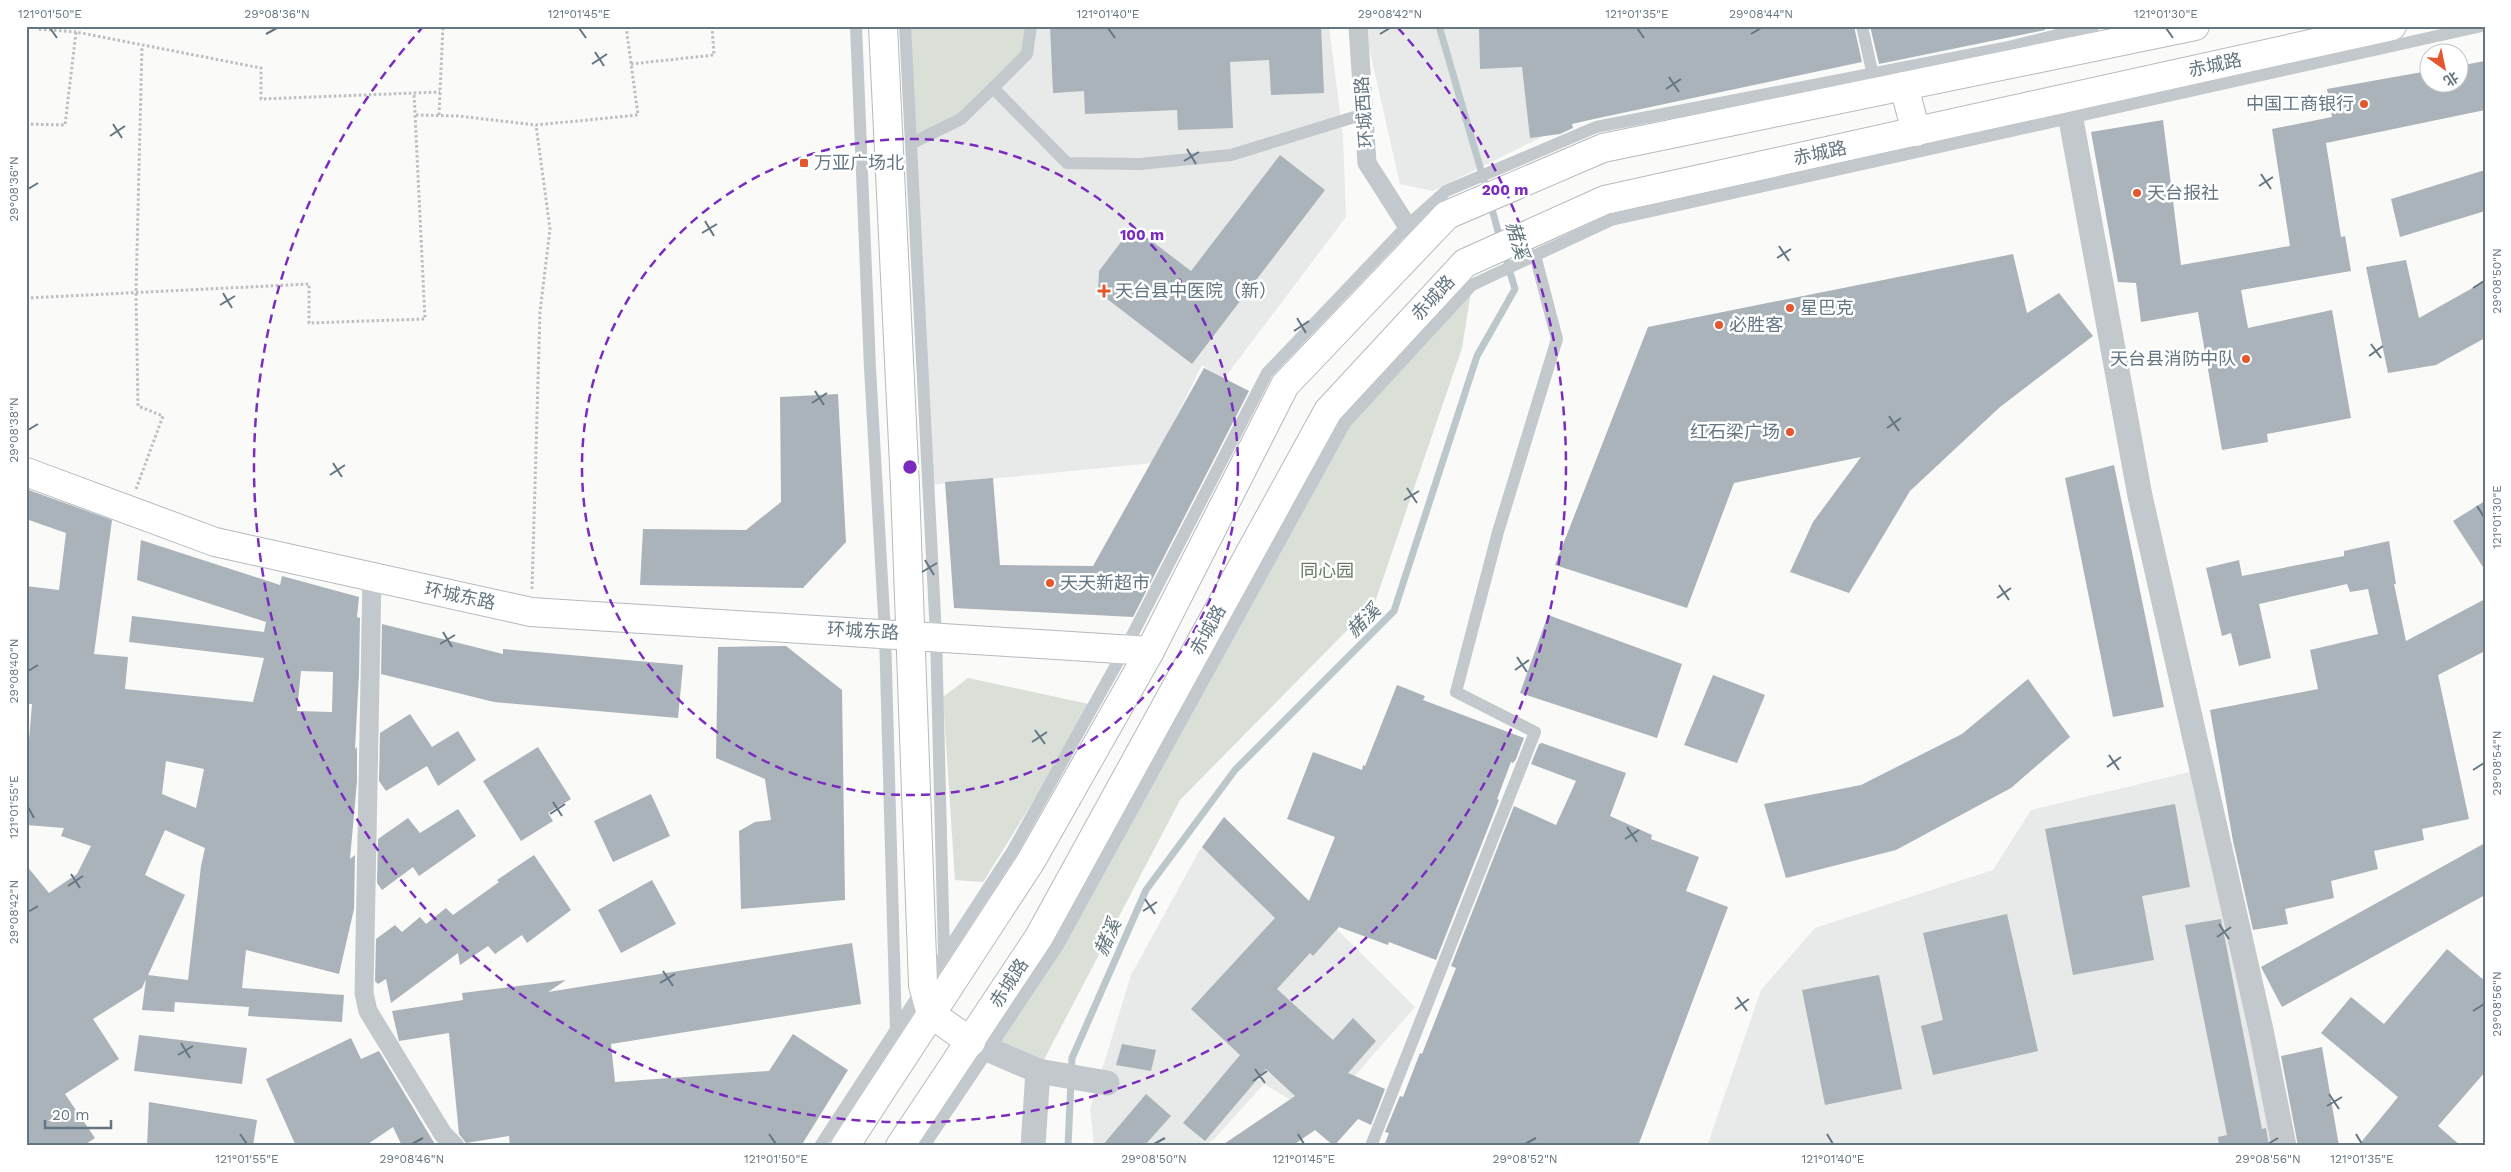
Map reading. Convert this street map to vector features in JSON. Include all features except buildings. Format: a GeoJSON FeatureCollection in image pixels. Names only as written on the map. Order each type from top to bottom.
{"type":"FeatureCollection","features":[{"type":"Feature","properties":{"kind":"main road"},"geometry":{"type":"LineString","coordinates":[[883,26],[910,634],[923,985],[931,1014],[980,1046]]}},
{"type":"Feature","properties":{"kind":"main road"},"geometry":{"type":"LineString","coordinates":[[845,1146],[1031,861],[1137,650],[1285,385],[1413,235],[1446,203],[1520,171],[1602,148],[1874,83],[1904,86],[2101,33],[2195,26]]}},
{"type":"Feature","properties":{"kind":"main road","name":"赤城路"},"geometry":{"type":"LineString","coordinates":[[900,1146],[980,1046],[1328,411],[1469,274],[1532,245],[1605,200],[1916,132],[2069,108],[2392,26]]}},
{"type":"Feature","properties":{"kind":"main road"},"geometry":{"type":"LineString","coordinates":[[1904,86],[1916,132]]}},
{"type":"Feature","properties":{"kind":"main road","name":"环城东路"},"geometry":{"type":"LineString","coordinates":[[26,472],[215,542],[531,612],[910,634],[1137,650]]}},
{"type":"Feature","properties":{"kind":"street","name":"环城西路"},"geometry":{"type":"LineString","coordinates":[[1358,26],[1367,163],[1413,235]]}},
{"type":"Feature","properties":{"kind":"street"},"geometry":{"type":"LineString","coordinates":[[2069,108],[2140,496],[2261,1030],[2284,1146]]}},
{"type":"Feature","properties":{"kind":"street"},"geometry":{"type":"LineString","coordinates":[[372,577],[364,993],[368,1011],[443,1134],[455,1146]]}},
{"type":"Feature","properties":{"kind":"street"},"geometry":{"type":"LineString","coordinates":[[980,1046],[1038,1071],[1108,1083]]}},
{"type":"Feature","properties":{"kind":"street"},"geometry":{"type":"LineString","coordinates":[[1033,1146],[1038,1071]]}},
{"type":"Feature","properties":{"kind":"lane"},"geometry":{"type":"LineString","coordinates":[[856,26],[870,368],[910,634],[944,954]]}},
{"type":"Feature","properties":{"kind":"lane"},"geometry":{"type":"LineString","coordinates":[[896,1030],[910,634],[912,144],[905,26]]}},
{"type":"Feature","properties":{"kind":"lane"},"geometry":{"type":"LineString","coordinates":[[912,144],[961,119],[994,88],[1027,54],[1031,26]]}},
{"type":"Feature","properties":{"kind":"lane"},"geometry":{"type":"LineString","coordinates":[[1862,26],[1874,83],[2004,48],[2101,33]]}},
{"type":"Feature","properties":{"kind":"lane"},"geometry":{"type":"LineString","coordinates":[[1371,1146],[1535,732],[1456,692],[1498,532],[1557,339],[1532,245],[1611,220],[2069,108],[2482,26]]}},
{"type":"Feature","properties":{"kind":"lane"},"geometry":{"type":"LineString","coordinates":[[994,88],[1067,163],[1140,164],[1231,155],[1364,114]]}},
{"type":"Feature","properties":{"kind":"lane"},"geometry":{"type":"LineString","coordinates":[[820,1146],[896,1030],[923,985],[1013,850],[1137,650]]}},
{"type":"Feature","properties":{"kind":"lane"},"geometry":{"type":"LineString","coordinates":[[924,1146],[980,1046]]}},
{"type":"Feature","properties":{"kind":"path"},"geometry":{"type":"LineString","coordinates":[[37,26],[37,29],[76,32],[261,68],[261,99],[440,92]]}},
{"type":"Feature","properties":{"kind":"path"},"geometry":{"type":"LineString","coordinates":[[440,115],[443,26]]}},
{"type":"Feature","properties":{"kind":"path"},"geometry":{"type":"LineString","coordinates":[[416,115],[440,115],[536,125],[638,114],[626,26]]}},
{"type":"Feature","properties":{"kind":"path"},"geometry":{"type":"LineString","coordinates":[[632,64],[714,55],[712,26]]}},
{"type":"Feature","properties":{"kind":"path"},"geometry":{"type":"LineString","coordinates":[[26,124],[65,125],[76,32]]}},
{"type":"Feature","properties":{"kind":"path"},"geometry":{"type":"LineString","coordinates":[[128,510],[164,416],[138,406],[136,293],[142,46]]}},
{"type":"Feature","properties":{"kind":"path"},"geometry":{"type":"LineString","coordinates":[[26,298],[308,284],[309,323],[425,320],[414,93]]}},
{"type":"Feature","properties":{"kind":"path"},"geometry":{"type":"LineString","coordinates":[[531,612],[540,312],[550,229],[536,125]]}},
{"type":"Feature","properties":{"kind":"shaded area","name":"天台县中医院（新）"},"geometry":{"type":"Polygon","coordinates":[[[1031,26],[1329,26],[1343,136],[1346,217],[1223,380],[1202,365],[1153,463],[928,485],[912,144],[1031,26]]]}},
{"type":"Feature","properties":{"kind":"shaded area"},"geometry":{"type":"Polygon","coordinates":[[[1364,26],[1596,26],[1560,128],[1433,191],[1400,184],[1364,26]]]}},
{"type":"Feature","properties":{"kind":"shaded area"},"geometry":{"type":"Polygon","coordinates":[[[2202,769],[2280,1146],[1707,1146],[1761,990],[1815,928],[1993,870],[2031,810],[2202,769]]]}},
{"type":"Feature","properties":{"kind":"shaded area"},"geometry":{"type":"Polygon","coordinates":[[[1224,817],[1415,1007],[1319,1117],[1264,1084],[1215,1138],[1204,1146],[1094,1146],[1090,1109],[1131,975],[1198,853],[1224,817]]]}},
{"type":"Feature","properties":{"kind":"green space"},"geometry":{"type":"Polygon","coordinates":[[[905,26],[1031,26],[1027,54],[961,119],[912,143],[905,26]]]}},
{"type":"Feature","properties":{"kind":"green space","name":"同心园"},"geometry":{"type":"Polygon","coordinates":[[[1472,285],[1462,348],[1375,602],[1180,800],[1038,1071],[989,1049],[1057,947],[1345,423],[1472,285]]]}},
{"type":"Feature","properties":{"kind":"green space"},"geometry":{"type":"Polygon","coordinates":[[[968,678],[1093,705],[983,882],[955,880],[943,697],[968,678]]]}},
{"type":"Feature","properties":{"kind":"waterway","name":"赭溪"},"geometry":{"type":"LineString","coordinates":[[1439,26],[1487,191]]}},
{"type":"Feature","properties":{"kind":"waterway","name":"赭溪"},"geometry":{"type":"LineString","coordinates":[[1490,202],[1501,242]]}},
{"type":"Feature","properties":{"kind":"waterway","name":"赭溪"},"geometry":{"type":"LineString","coordinates":[[1068,1146],[1072,1058],[1146,890],[1235,770],[1394,611],[1477,356],[1515,289],[1504,252]]}},
{"type":"Feature","properties":{"kind":"place","name":"中国工商银行"},"geometry":{"type":"Point","coordinates":[2364,104]}},
{"type":"Feature","properties":{"kind":"place","name":"万亚广场北"},"geometry":{"type":"Point","coordinates":[804,163]}},
{"type":"Feature","properties":{"kind":"place","name":"天台报社"},"geometry":{"type":"Point","coordinates":[2137,193]}},
{"type":"Feature","properties":{"kind":"place","name":"天台县中医院（新）"},"geometry":{"type":"Point","coordinates":[1104,291]}},
{"type":"Feature","properties":{"kind":"place","name":"星巴克"},"geometry":{"type":"Point","coordinates":[1790,308]}},
{"type":"Feature","properties":{"kind":"place","name":"必胜客"},"geometry":{"type":"Point","coordinates":[1719,325]}},
{"type":"Feature","properties":{"kind":"place","name":"天台县消防中队"},"geometry":{"type":"Point","coordinates":[2246,359]}},
{"type":"Feature","properties":{"kind":"place","name":"红石梁广场"},"geometry":{"type":"Point","coordinates":[1790,432]}},
{"type":"Feature","properties":{"kind":"place","name":"天天新超市"},"geometry":{"type":"Point","coordinates":[1050,583]}}]}
